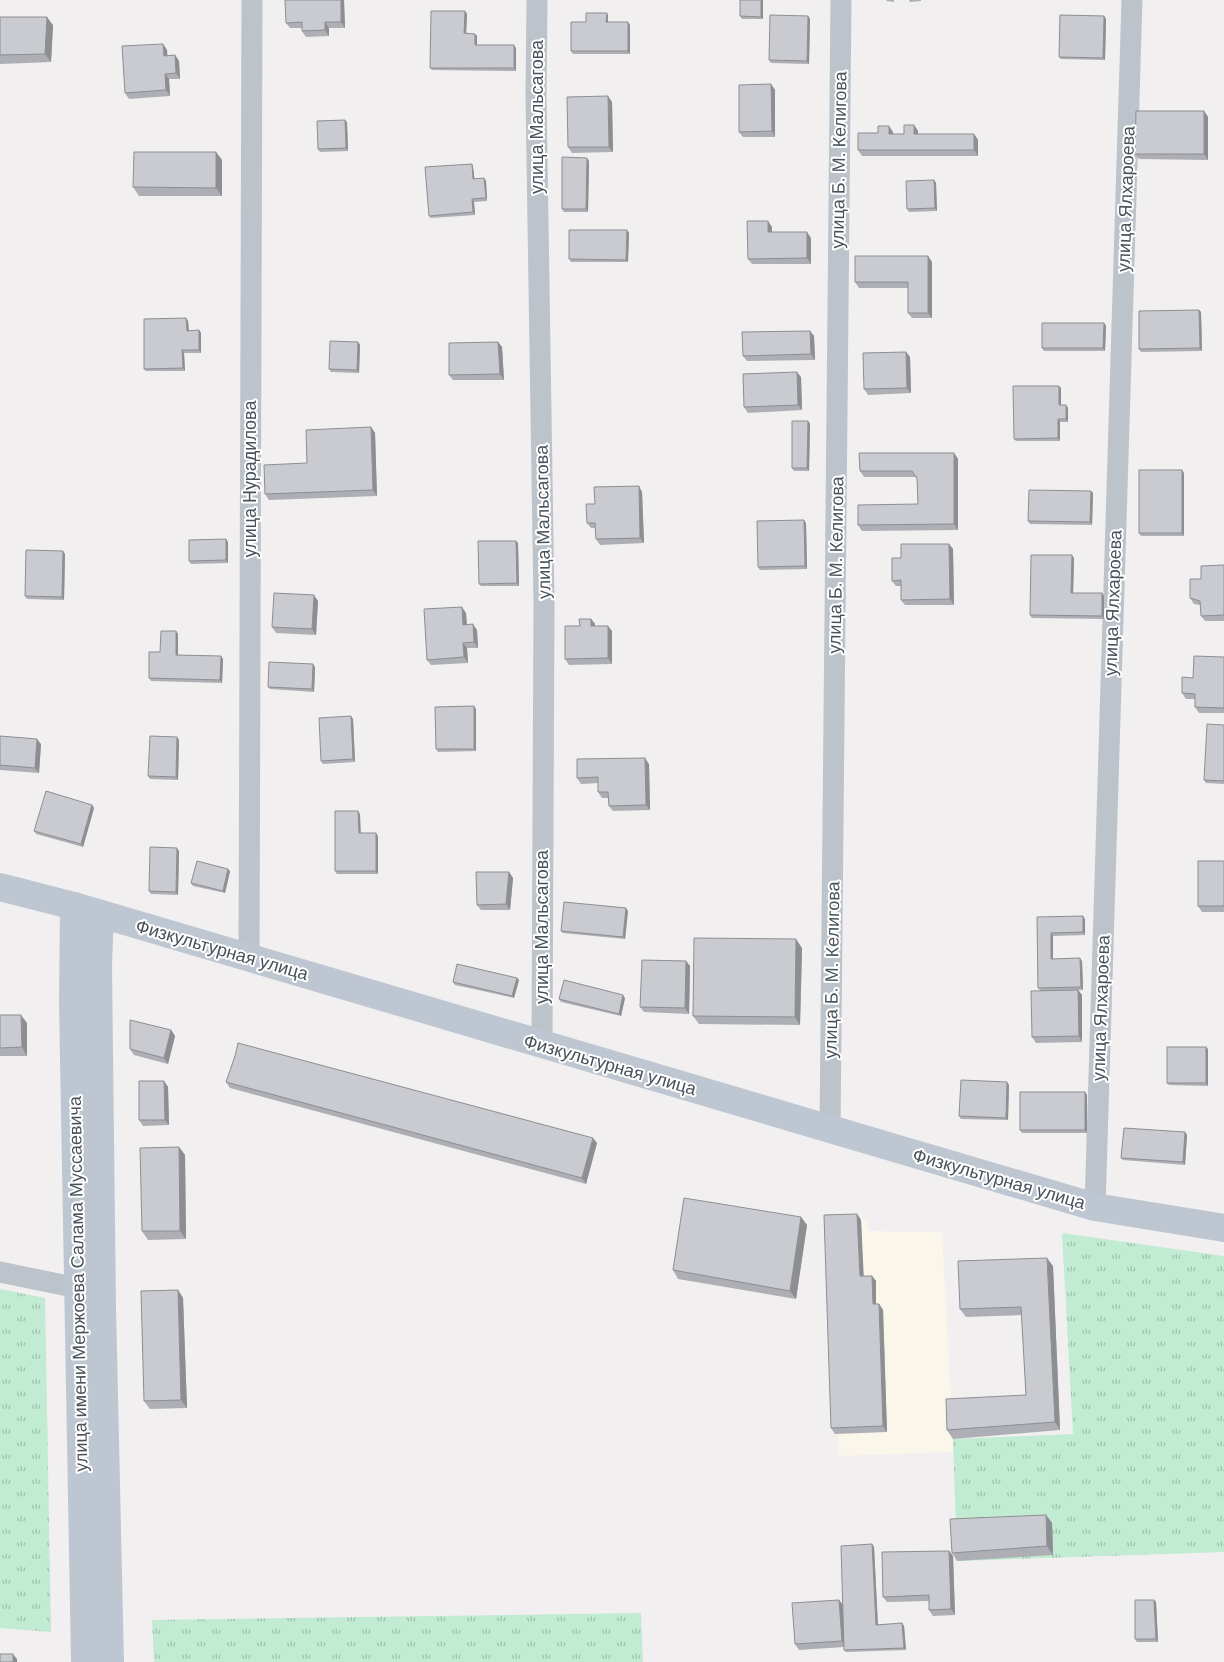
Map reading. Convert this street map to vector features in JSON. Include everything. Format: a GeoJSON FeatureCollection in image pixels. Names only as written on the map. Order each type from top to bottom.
{"type":"FeatureCollection","features":[{"type":"Feature","properties":{"kind":"street","name":"улица Нурадилова"},"geometry":{"type":"LineString","coordinates":[[249,958],[252,0]]}},
{"type":"Feature","properties":{"kind":"street","name":"улица Мальсагова"},"geometry":{"type":"LineString","coordinates":[[537,0],[536,96],[544,603],[542,1045]]}},
{"type":"Feature","properties":{"kind":"street","name":"улица Б. М. Келигова"},"geometry":{"type":"LineString","coordinates":[[830,1130],[841,0]]}},
{"type":"Feature","properties":{"kind":"street","name":"улица Ялхароева"},"geometry":{"type":"LineString","coordinates":[[1095,1207],[1132,0]]}},
{"type":"Feature","properties":{"kind":"street","name":"Физкультурная улица"},"geometry":{"type":"LineString","coordinates":[[0,887],[74,906],[1095,1207],[1224,1228]]}},
{"type":"Feature","properties":{"kind":"street","name":"улица имени Мержоева Салама Муссаевича"},"geometry":{"type":"LineString","coordinates":[[74,906],[73,994],[85,1662]]}},
{"type":"Feature","properties":{"kind":"street","name":"улица имени Мержоева Салама Муссаевича"},"geometry":{"type":"LineString","coordinates":[[100,914],[98,966],[110,1662]]}},
{"type":"Feature","properties":{"kind":"street"},"geometry":{"type":"LineString","coordinates":[[0,1272],[78,1288]]}},
{"type":"Feature","properties":{"kind":"shaded area"},"geometry":{"type":"Polygon","coordinates":[[[867,1219],[868,1231],[942,1232],[954,1452],[839,1456],[828,1221],[867,1219]]]}},
{"type":"Feature","properties":{"kind":"green space"},"geometry":{"type":"Polygon","coordinates":[[[1062,1233],[1224,1256],[1224,1552],[957,1561],[953,1439],[1073,1434],[1062,1233]]]}},
{"type":"Feature","properties":{"kind":"green space"},"geometry":{"type":"Polygon","coordinates":[[[0,1289],[45,1298],[51,1632],[0,1628],[0,1289]]]}},
{"type":"Feature","properties":{"kind":"green space"},"geometry":{"type":"Polygon","coordinates":[[[641,1613],[643,1662],[154,1662],[152,1620],[641,1613]]]}},
{"type":"Feature","properties":{"kind":"building"},"geometry":{"type":"Polygon","coordinates":[[[285,0],[341,0],[341,22],[325,22],[325,30],[302,31],[302,22],[286,23],[285,0]]]}},
{"type":"Feature","properties":{"kind":"building"},"geometry":{"type":"Polygon","coordinates":[[[740,0],[761,0],[761,17],[740,16],[740,0]]]}},
{"type":"Feature","properties":{"kind":"building"},"geometry":{"type":"Polygon","coordinates":[[[431,11],[465,11],[464,33],[475,34],[475,45],[514,45],[514,68],[430,68],[431,11]]]}},
{"type":"Feature","properties":{"kind":"building"},"geometry":{"type":"Polygon","coordinates":[[[586,13],[607,13],[606,22],[628,22],[628,51],[571,51],[571,22],[586,22],[586,13]]]}},
{"type":"Feature","properties":{"kind":"building"},"geometry":{"type":"Polygon","coordinates":[[[770,15],[808,16],[807,61],[769,60],[770,15]]]}},
{"type":"Feature","properties":{"kind":"building"},"geometry":{"type":"Polygon","coordinates":[[[1060,15],[1104,16],[1103,58],[1059,57],[1060,15]]]}},
{"type":"Feature","properties":{"kind":"building"},"geometry":{"type":"Polygon","coordinates":[[[0,17],[47,17],[45,54],[0,55],[0,17]]]}},
{"type":"Feature","properties":{"kind":"building"},"geometry":{"type":"Polygon","coordinates":[[[163,44],[164,56],[175,55],[176,73],[165,74],[166,90],[125,93],[122,46],[163,44]]]}},
{"type":"Feature","properties":{"kind":"building"},"geometry":{"type":"Polygon","coordinates":[[[771,84],[772,131],[739,132],[739,85],[771,84]]]}},
{"type":"Feature","properties":{"kind":"building"},"geometry":{"type":"Polygon","coordinates":[[[608,96],[609,147],[568,147],[567,97],[608,96]]]}},
{"type":"Feature","properties":{"kind":"building"},"geometry":{"type":"Polygon","coordinates":[[[1136,111],[1204,111],[1204,154],[1135,154],[1136,111]]]}},
{"type":"Feature","properties":{"kind":"building"},"geometry":{"type":"Polygon","coordinates":[[[345,120],[346,148],[318,149],[317,121],[345,120]]]}},
{"type":"Feature","properties":{"kind":"building"},"geometry":{"type":"Polygon","coordinates":[[[904,125],[914,125],[914,134],[974,134],[974,150],[858,150],[858,133],[878,133],[878,126],[889,126],[889,134],[904,134],[904,125]]]}},
{"type":"Feature","properties":{"kind":"building"},"geometry":{"type":"Polygon","coordinates":[[[134,152],[216,152],[216,188],[133,187],[134,152]]]}},
{"type":"Feature","properties":{"kind":"building"},"geometry":{"type":"Polygon","coordinates":[[[562,157],[587,158],[586,209],[562,209],[562,157]]]}},
{"type":"Feature","properties":{"kind":"building"},"geometry":{"type":"Polygon","coordinates":[[[472,164],[473,179],[484,178],[486,198],[472,199],[473,212],[429,216],[425,167],[472,164]]]}},
{"type":"Feature","properties":{"kind":"building"},"geometry":{"type":"Polygon","coordinates":[[[934,180],[935,208],[907,209],[906,181],[934,180]]]}},
{"type":"Feature","properties":{"kind":"building"},"geometry":{"type":"Polygon","coordinates":[[[747,221],[768,221],[768,232],[807,232],[807,258],[748,259],[747,221]]]}},
{"type":"Feature","properties":{"kind":"building"},"geometry":{"type":"Polygon","coordinates":[[[569,230],[627,230],[626,260],[569,259],[569,230]]]}},
{"type":"Feature","properties":{"kind":"building"},"geometry":{"type":"Polygon","coordinates":[[[855,256],[928,256],[928,313],[908,313],[908,282],[855,282],[855,256]]]}},
{"type":"Feature","properties":{"kind":"building"},"geometry":{"type":"Polygon","coordinates":[[[1199,310],[1200,348],[1139,349],[1139,311],[1199,310]]]}},
{"type":"Feature","properties":{"kind":"building"},"geometry":{"type":"Polygon","coordinates":[[[186,318],[187,331],[199,330],[199,350],[182,350],[183,368],[144,369],[144,319],[186,318]]]}},
{"type":"Feature","properties":{"kind":"building"},"geometry":{"type":"Polygon","coordinates":[[[1042,323],[1104,323],[1103,348],[1042,348],[1042,323]]]}},
{"type":"Feature","properties":{"kind":"building"},"geometry":{"type":"Polygon","coordinates":[[[810,331],[811,354],[743,356],[742,332],[810,331]]]}},
{"type":"Feature","properties":{"kind":"building"},"geometry":{"type":"Polygon","coordinates":[[[330,341],[358,342],[357,370],[329,369],[330,341]]]}},
{"type":"Feature","properties":{"kind":"building"},"geometry":{"type":"Polygon","coordinates":[[[498,342],[500,374],[449,375],[449,343],[498,342]]]}},
{"type":"Feature","properties":{"kind":"building"},"geometry":{"type":"Polygon","coordinates":[[[906,352],[907,388],[864,389],[863,353],[906,352]]]}},
{"type":"Feature","properties":{"kind":"building"},"geometry":{"type":"Polygon","coordinates":[[[797,372],[798,405],[744,407],[743,374],[797,372]]]}},
{"type":"Feature","properties":{"kind":"building"},"geometry":{"type":"Polygon","coordinates":[[[1013,386],[1059,386],[1059,405],[1066,405],[1066,419],[1058,419],[1058,438],[1014,439],[1013,386]]]}},
{"type":"Feature","properties":{"kind":"building"},"geometry":{"type":"Polygon","coordinates":[[[792,421],[808,421],[807,468],[792,468],[792,421]]]}},
{"type":"Feature","properties":{"kind":"building"},"geometry":{"type":"Polygon","coordinates":[[[371,427],[373,490],[265,494],[264,465],[307,463],[306,430],[371,427]]]}},
{"type":"Feature","properties":{"kind":"building"},"geometry":{"type":"Polygon","coordinates":[[[859,453],[954,453],[954,524],[858,525],[858,505],[918,504],[917,478],[912,471],[860,471],[859,453]]]}},
{"type":"Feature","properties":{"kind":"building"},"geometry":{"type":"Polygon","coordinates":[[[1139,470],[1182,470],[1182,533],[1139,533],[1139,470]]]}},
{"type":"Feature","properties":{"kind":"building"},"geometry":{"type":"Polygon","coordinates":[[[639,486],[640,538],[596,539],[595,523],[587,523],[586,504],[595,504],[594,487],[639,486]]]}},
{"type":"Feature","properties":{"kind":"building"},"geometry":{"type":"Polygon","coordinates":[[[1029,490],[1091,491],[1090,522],[1028,521],[1029,490]]]}},
{"type":"Feature","properties":{"kind":"building"},"geometry":{"type":"Polygon","coordinates":[[[804,520],[805,566],[758,567],[757,521],[804,520]]]}},
{"type":"Feature","properties":{"kind":"building"},"geometry":{"type":"Polygon","coordinates":[[[226,539],[226,560],[189,561],[189,540],[226,539]]]}},
{"type":"Feature","properties":{"kind":"building"},"geometry":{"type":"Polygon","coordinates":[[[478,541],[516,541],[517,583],[479,584],[478,541]]]}},
{"type":"Feature","properties":{"kind":"building"},"geometry":{"type":"Polygon","coordinates":[[[901,544],[949,544],[950,599],[901,600],[901,580],[892,581],[892,558],[901,558],[901,544]]]}},
{"type":"Feature","properties":{"kind":"building"},"geometry":{"type":"Polygon","coordinates":[[[26,550],[63,551],[62,597],[25,596],[26,550]]]}},
{"type":"Feature","properties":{"kind":"building"},"geometry":{"type":"Polygon","coordinates":[[[1031,555],[1072,555],[1071,593],[1102,593],[1102,616],[1030,615],[1031,555]]]}},
{"type":"Feature","properties":{"kind":"building"},"geometry":{"type":"Polygon","coordinates":[[[1224,565],[1224,615],[1201,616],[1200,601],[1190,598],[1190,579],[1201,579],[1201,566],[1224,565]]]}},
{"type":"Feature","properties":{"kind":"building"},"geometry":{"type":"Polygon","coordinates":[[[274,593],[314,595],[312,629],[272,627],[274,593]]]}},
{"type":"Feature","properties":{"kind":"building"},"geometry":{"type":"Polygon","coordinates":[[[462,607],[463,625],[473,624],[474,642],[463,643],[464,657],[427,660],[424,609],[462,607]]]}},
{"type":"Feature","properties":{"kind":"building"},"geometry":{"type":"Polygon","coordinates":[[[579,619],[591,619],[591,626],[608,626],[608,658],[565,659],[565,626],[580,626],[579,619]]]}},
{"type":"Feature","properties":{"kind":"building"},"geometry":{"type":"Polygon","coordinates":[[[161,631],[176,631],[176,655],[221,656],[220,680],[149,678],[149,652],[160,652],[161,631]]]}},
{"type":"Feature","properties":{"kind":"building"},"geometry":{"type":"Polygon","coordinates":[[[1194,656],[1224,657],[1224,708],[1195,707],[1195,694],[1182,693],[1182,677],[1193,678],[1194,656]]]}},
{"type":"Feature","properties":{"kind":"building"},"geometry":{"type":"Polygon","coordinates":[[[269,662],[313,664],[312,689],[268,687],[269,662]]]}},
{"type":"Feature","properties":{"kind":"building"},"geometry":{"type":"Polygon","coordinates":[[[474,706],[474,749],[436,749],[435,707],[474,706]]]}},
{"type":"Feature","properties":{"kind":"building"},"geometry":{"type":"Polygon","coordinates":[[[351,716],[353,759],[321,761],[319,718],[351,716]]]}},
{"type":"Feature","properties":{"kind":"building"},"geometry":{"type":"Polygon","coordinates":[[[1207,724],[1224,725],[1224,781],[1204,780],[1207,724]]]}},
{"type":"Feature","properties":{"kind":"building"},"geometry":{"type":"Polygon","coordinates":[[[0,736],[37,739],[35,768],[0,765],[0,736]]]}},
{"type":"Feature","properties":{"kind":"building"},"geometry":{"type":"Polygon","coordinates":[[[150,736],[177,737],[176,777],[148,776],[150,736]]]}},
{"type":"Feature","properties":{"kind":"building"},"geometry":{"type":"Polygon","coordinates":[[[645,758],[646,805],[609,806],[608,792],[598,792],[598,777],[577,778],[577,759],[645,758]]]}},
{"type":"Feature","properties":{"kind":"building"},"geometry":{"type":"Polygon","coordinates":[[[46,791],[92,805],[81,844],[34,831],[46,791]]]}},
{"type":"Feature","properties":{"kind":"building"},"geometry":{"type":"Polygon","coordinates":[[[335,811],[358,811],[359,833],[376,833],[376,871],[335,871],[335,811]]]}},
{"type":"Feature","properties":{"kind":"building"},"geometry":{"type":"Polygon","coordinates":[[[150,847],[177,848],[176,892],[149,891],[150,847]]]}},
{"type":"Feature","properties":{"kind":"building"},"geometry":{"type":"Polygon","coordinates":[[[197,861],[228,869],[223,891],[191,883],[197,861]]]}},
{"type":"Feature","properties":{"kind":"building"},"geometry":{"type":"Polygon","coordinates":[[[1198,861],[1224,861],[1224,906],[1198,906],[1198,861]]]}},
{"type":"Feature","properties":{"kind":"building"},"geometry":{"type":"Polygon","coordinates":[[[476,872],[509,872],[506,904],[477,905],[476,872]]]}},
{"type":"Feature","properties":{"kind":"building"},"geometry":{"type":"Polygon","coordinates":[[[564,902],[626,908],[623,937],[561,931],[564,902]]]}},
{"type":"Feature","properties":{"kind":"building"},"geometry":{"type":"Polygon","coordinates":[[[1083,916],[1083,932],[1051,933],[1051,959],[1080,958],[1081,987],[1038,988],[1037,917],[1083,916]]]}},
{"type":"Feature","properties":{"kind":"building"},"geometry":{"type":"Polygon","coordinates":[[[694,938],[796,939],[795,1017],[693,1016],[694,938]]]}},
{"type":"Feature","properties":{"kind":"building"},"geometry":{"type":"Polygon","coordinates":[[[642,960],[686,961],[685,1008],[640,1007],[642,960]]]}},
{"type":"Feature","properties":{"kind":"building"},"geometry":{"type":"Polygon","coordinates":[[[457,964],[517,978],[512,996],[453,982],[457,964]]]}},
{"type":"Feature","properties":{"kind":"building"},"geometry":{"type":"Polygon","coordinates":[[[564,980],[623,995],[619,1014],[559,999],[564,980]]]}},
{"type":"Feature","properties":{"kind":"building"},"geometry":{"type":"Polygon","coordinates":[[[1078,990],[1079,1036],[1032,1037],[1031,991],[1078,990]]]}},
{"type":"Feature","properties":{"kind":"building"},"geometry":{"type":"Polygon","coordinates":[[[0,1015],[21,1015],[22,1047],[0,1048],[0,1015]]]}},
{"type":"Feature","properties":{"kind":"building"},"geometry":{"type":"Polygon","coordinates":[[[130,1020],[171,1030],[164,1058],[130,1049],[130,1020]]]}},
{"type":"Feature","properties":{"kind":"building"},"geometry":{"type":"Polygon","coordinates":[[[238,1043],[593,1138],[582,1178],[226,1082],[238,1043]]]}},
{"type":"Feature","properties":{"kind":"building"},"geometry":{"type":"Polygon","coordinates":[[[1167,1047],[1206,1047],[1206,1083],[1167,1083],[1167,1047]]]}},
{"type":"Feature","properties":{"kind":"building"},"geometry":{"type":"Polygon","coordinates":[[[961,1080],[1007,1082],[1006,1118],[959,1116],[961,1080]]]}},
{"type":"Feature","properties":{"kind":"building"},"geometry":{"type":"Polygon","coordinates":[[[139,1081],[164,1081],[165,1120],[139,1120],[139,1081]]]}},
{"type":"Feature","properties":{"kind":"building"},"geometry":{"type":"Polygon","coordinates":[[[1020,1092],[1085,1092],[1085,1130],[1020,1130],[1020,1092]]]}},
{"type":"Feature","properties":{"kind":"building"},"geometry":{"type":"Polygon","coordinates":[[[1124,1128],[1185,1132],[1183,1162],[1121,1158],[1124,1128]]]}},
{"type":"Feature","properties":{"kind":"building"},"geometry":{"type":"Polygon","coordinates":[[[179,1147],[180,1231],[142,1231],[140,1148],[179,1147]]]}},
{"type":"Feature","properties":{"kind":"building"},"geometry":{"type":"Polygon","coordinates":[[[684,1198],[801,1217],[790,1291],[673,1270],[684,1198]]]}},
{"type":"Feature","properties":{"kind":"building"},"geometry":{"type":"Polygon","coordinates":[[[857,1214],[860,1276],[872,1276],[873,1304],[879,1304],[883,1426],[831,1428],[824,1215],[857,1214]]]}},
{"type":"Feature","properties":{"kind":"building"},"geometry":{"type":"Polygon","coordinates":[[[1047,1258],[1055,1422],[947,1430],[946,1399],[1026,1395],[1021,1307],[960,1309],[958,1261],[1047,1258]]]}},
{"type":"Feature","properties":{"kind":"building"},"geometry":{"type":"Polygon","coordinates":[[[178,1290],[181,1400],[144,1401],[141,1291],[178,1290]]]}},
{"type":"Feature","properties":{"kind":"building"},"geometry":{"type":"Polygon","coordinates":[[[1046,1515],[1047,1546],[952,1553],[950,1519],[1046,1515]]]}},
{"type":"Feature","properties":{"kind":"building"},"geometry":{"type":"Polygon","coordinates":[[[872,1544],[876,1625],[902,1623],[904,1648],[844,1650],[841,1546],[872,1544]]]}},
{"type":"Feature","properties":{"kind":"building"},"geometry":{"type":"Polygon","coordinates":[[[949,1551],[951,1609],[929,1610],[929,1595],[883,1597],[882,1552],[949,1551]]]}},
{"type":"Feature","properties":{"kind":"building"},"geometry":{"type":"Polygon","coordinates":[[[839,1600],[842,1641],[795,1644],[792,1603],[839,1600]]]}},
{"type":"Feature","properties":{"kind":"building"},"geometry":{"type":"Polygon","coordinates":[[[1135,1600],[1154,1600],[1156,1639],[1135,1639],[1135,1600]]]}},
{"type":"Feature","properties":{"kind":"building"},"geometry":{"type":"Polygon","coordinates":[[[0,1654],[13,1654],[13,1662],[0,1662],[0,1654]]]}}]}
